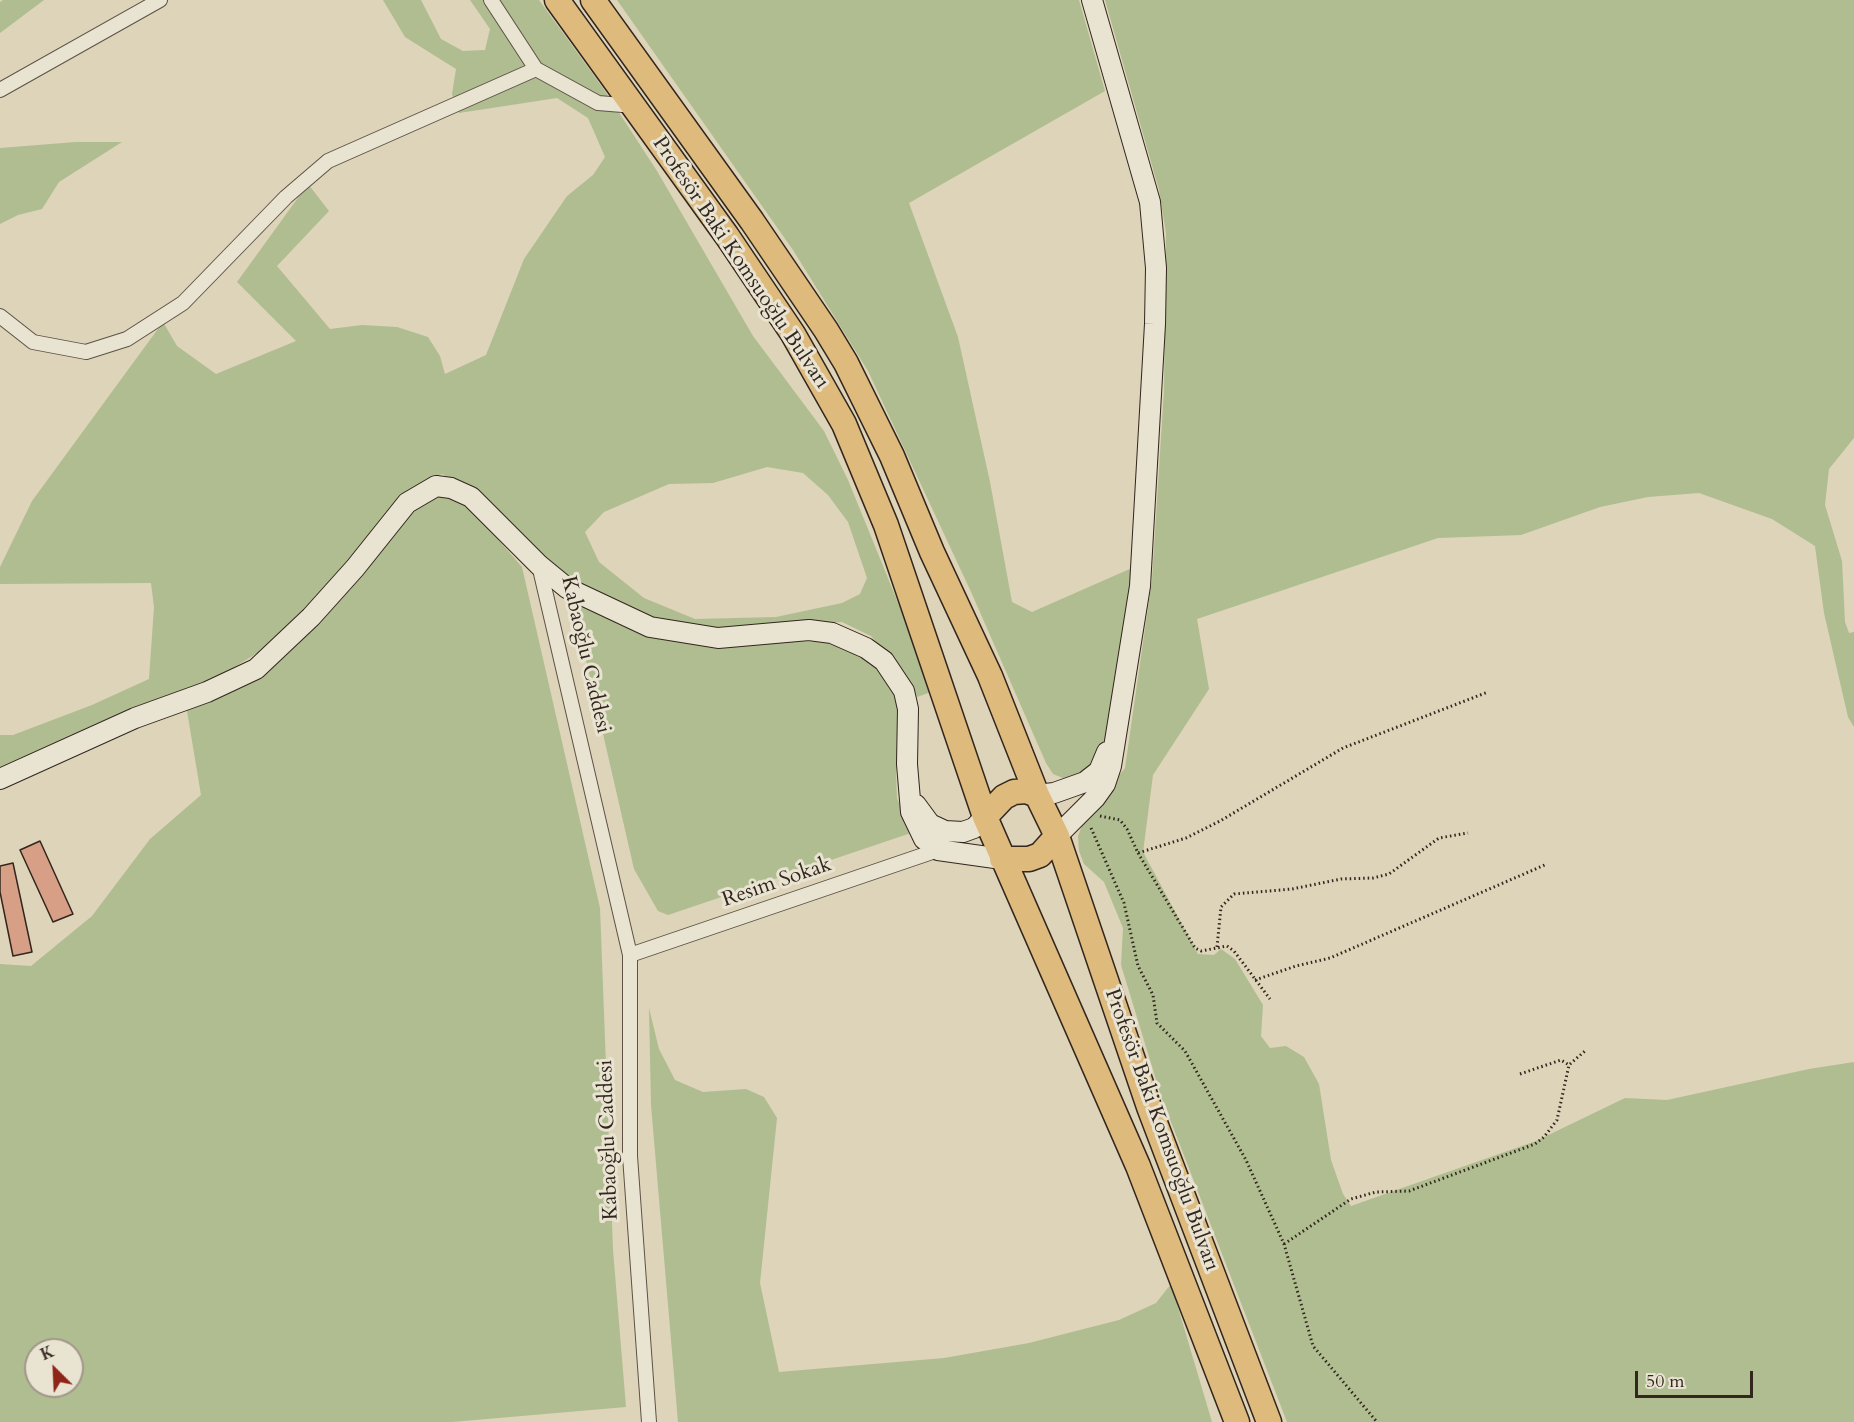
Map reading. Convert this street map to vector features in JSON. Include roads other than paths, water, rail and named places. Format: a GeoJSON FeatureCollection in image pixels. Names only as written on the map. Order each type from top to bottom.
{"type":"FeatureCollection","features":[{"type":"Feature","properties":{"kind":"highway","name":"Profesör Baki Komsuoğlu Bulvarı"},"geometry":{"type":"LineString","coordinates":[[557,0],[793,334],[844,424],[886,525],[985,817]]}},
{"type":"Feature","properties":{"kind":"highway","name":"Profesör Baki Komsuoğlu Bulvarı"},"geometry":{"type":"LineString","coordinates":[[593,0],[752,221],[846,363],[892,456],[932,552],[990,676],[1037,795]]}},
{"type":"Feature","properties":{"kind":"highway"},"geometry":{"type":"LineString","coordinates":[[1026,791],[1037,795],[1057,836],[1040,855],[1029,859],[1002,859],[985,817],[1004,797],[1014,792],[1026,791]]}},
{"type":"Feature","properties":{"kind":"highway","name":"Profesör Baki Komsuoğlu Bulvarı"},"geometry":{"type":"LineString","coordinates":[[1057,836],[1149,1107],[1269,1422]]}},
{"type":"Feature","properties":{"kind":"highway","name":"Profesör Baki Komsuoğlu Bulvarı"},"geometry":{"type":"LineString","coordinates":[[1002,859],[1138,1166],[1237,1422]]}},
{"type":"Feature","properties":{"kind":"street"},"geometry":{"type":"LineString","coordinates":[[0,90],[160,0]]}},
{"type":"Feature","properties":{"kind":"street"},"geometry":{"type":"LineString","coordinates":[[491,0],[536,69],[598,103],[634,106]]}},
{"type":"Feature","properties":{"kind":"street"},"geometry":{"type":"LineString","coordinates":[[1057,836],[1086,816],[1105,784],[1111,766],[1114,736],[1140,586],[1148,493],[1156,268],[1150,202],[1092,0]]}},
{"type":"Feature","properties":{"kind":"street"},"geometry":{"type":"LineString","coordinates":[[0,316],[33,342],[86,352],[127,339],[183,303],[286,197],[328,161],[536,69]]}},
{"type":"Feature","properties":{"kind":"street","name":"Kabaoğlu Caddesi"},"geometry":{"type":"LineString","coordinates":[[0,779],[135,718],[207,692],[256,669],[311,617],[355,568],[407,502],[436,486],[451,488],[471,497],[539,565],[630,955],[630,1156],[649,1422]]}},
{"type":"Feature","properties":{"kind":"street"},"geometry":{"type":"LineString","coordinates":[[539,565],[567,588],[650,627],[718,638],[809,630],[832,633],[866,648],[884,662],[904,691],[908,709],[908,789],[915,824],[924,839],[938,850],[1002,859]]}},
{"type":"Feature","properties":{"kind":"street"},"geometry":{"type":"LineString","coordinates":[[1037,795],[1070,788],[1085,782],[1099,771],[1114,736]]}},
{"type":"Feature","properties":{"kind":"street"},"geometry":{"type":"LineString","coordinates":[[908,789],[918,811],[930,824],[945,831],[963,832],[974,828],[985,817]]}},
{"type":"Feature","properties":{"kind":"street","name":"Resim Sokak"},"geometry":{"type":"LineString","coordinates":[[630,955],[938,850]]}}]}
